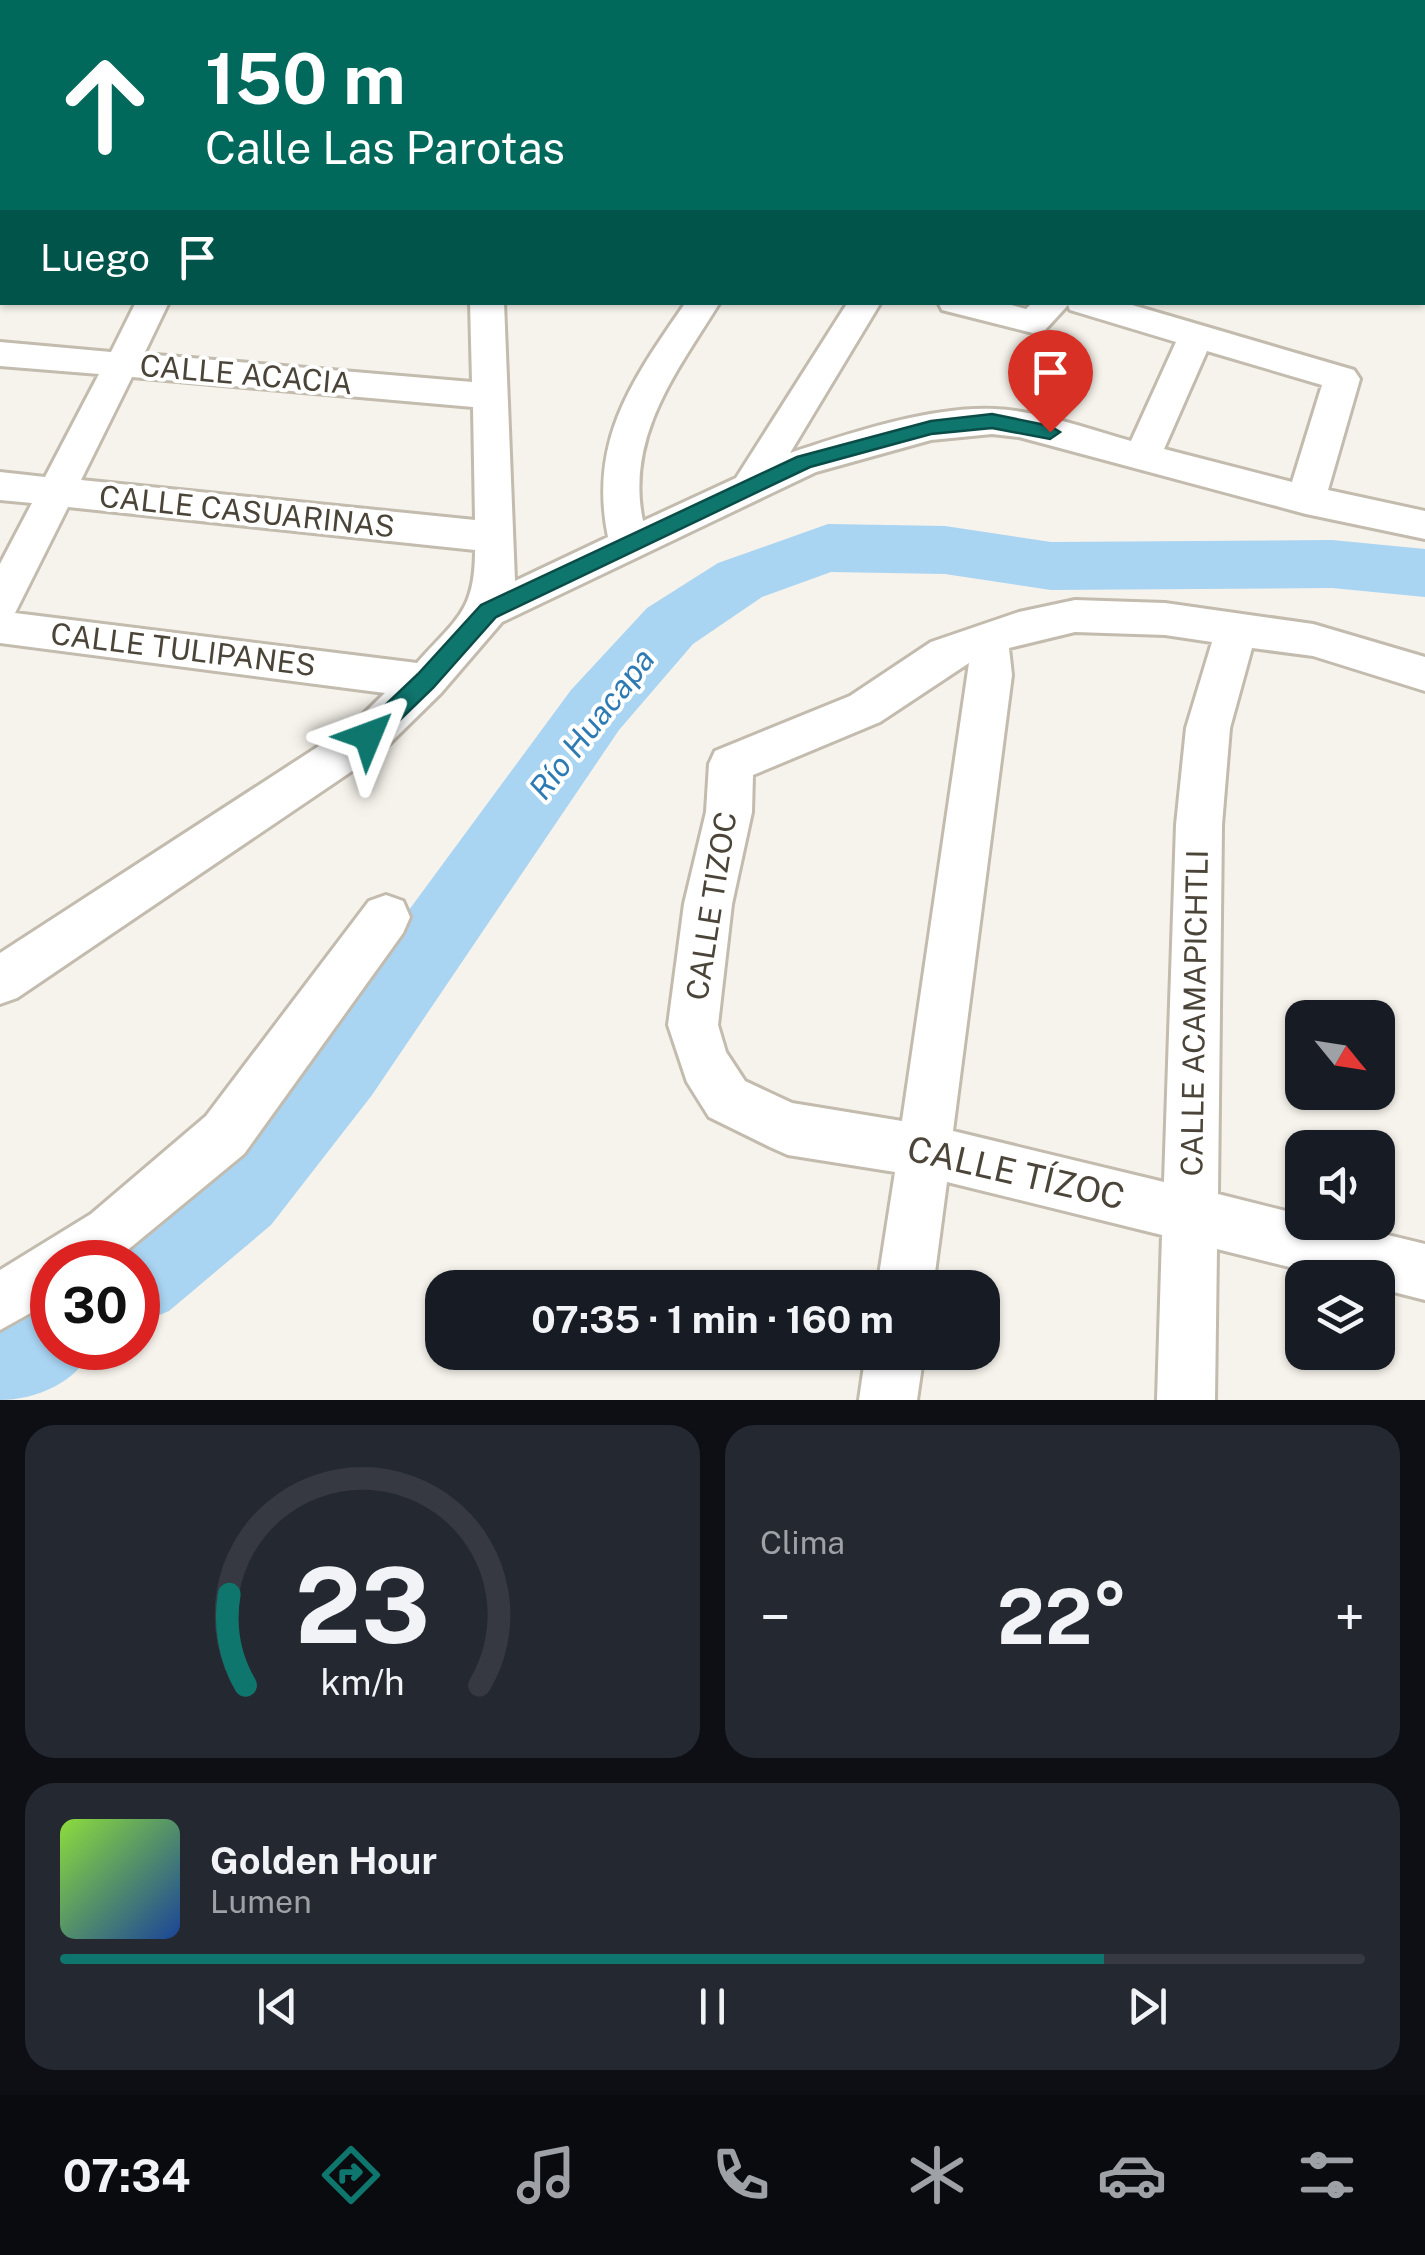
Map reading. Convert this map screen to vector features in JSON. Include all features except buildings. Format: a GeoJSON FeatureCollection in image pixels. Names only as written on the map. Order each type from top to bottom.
{"type":"FeatureCollection","features":[{"type":"Feature","properties":{"kind":"street"},"geometry":{"type":"LineString","coordinates":[[0,603],[151,305]]}},
{"type":"Feature","properties":{"kind":"street"},"geometry":{"type":"LineString","coordinates":[[487,305],[494,537],[494,581],[488,611]]}},
{"type":"Feature","properties":{"kind":"street"},"geometry":{"type":"LineString","coordinates":[[629,545],[620,490],[629,430],[648,386],[702,305]]}},
{"type":"Feature","properties":{"kind":"street"},"geometry":{"type":"LineString","coordinates":[[749,488],[864,305]]}},
{"type":"Feature","properties":{"kind":"street"},"geometry":{"type":"LineString","coordinates":[[981,305],[1043,312]]}},
{"type":"Feature","properties":{"kind":"street"},"geometry":{"type":"LineString","coordinates":[[1092,305],[1342,379],[1306,500]]}},
{"type":"Feature","properties":{"kind":"street"},"geometry":{"type":"LineString","coordinates":[[1142,458],[1196,336]]}},
{"type":"Feature","properties":{"kind":"street","name":"CALLE ACACIA"},"geometry":{"type":"LineString","coordinates":[[0,354],[492,396]]}},
{"type":"Feature","properties":{"kind":"street"},"geometry":{"type":"LineString","coordinates":[[0,982],[368,736],[426,681],[488,611],[804,462],[931,428],[992,421],[1020,424],[1306,500],[1416,523]]}},
{"type":"Feature","properties":{"kind":"street","name":"CALLE CASUARINAS"},"geometry":{"type":"LineString","coordinates":[[0,486],[494,537]]}},
{"type":"Feature","properties":{"kind":"street"},"geometry":{"type":"LineString","coordinates":[[908,1270],[991,675],[988,639],[1075,616],[1165,619],[1314,640],[1425,674]]}},
{"type":"Feature","properties":{"kind":"street","name":"CALLE TULIPANES"},"geometry":{"type":"LineString","coordinates":[[0,627],[426,681]]}},
{"type":"Feature","properties":{"kind":"street","name":"CALLE ACAMAPICHTLI"},"geometry":{"type":"LineString","coordinates":[[1186,1400],[1199,825],[1208,728],[1236,630]]}},
{"type":"Feature","properties":{"kind":"street","name":"CALLE TIZOC"},"geometry":{"type":"LineString","coordinates":[[727,1100],[705,1064],[693,1025],[708,904],[728,812],[731,764],[865,710],[946,654],[988,639]]}},
{"type":"Feature","properties":{"kind":"street"},"geometry":{"type":"LineString","coordinates":[[99,1240],[226,1135],[386,917]]}},
{"type":"Feature","properties":{"kind":"street","name":"CALLE TÍZOC"},"geometry":{"type":"LineString","coordinates":[[727,1100],[788,1129],[926,1151],[1425,1272]]}},
{"type":"Feature","properties":{"kind":"street"},"geometry":{"type":"LineString","coordinates":[[0,1302],[30,1283]]}},
{"type":"Feature","properties":{"kind":"street"},"geometry":{"type":"LineString","coordinates":[[888,1400],[892,1370]]}},
{"type":"Feature","properties":{"kind":"waterway","name":"Río Huacapa"},"geometry":{"type":"LineString","coordinates":[[160,1262],[241,1195],[343,1067],[595,710],[670,626],[740,580],[828,548],[945,550],[1051,566],[1332,564],[1425,573]]}},
{"type":"Feature","properties":{"kind":"waterway","name":"Río Huacapa"},"geometry":{"type":"LineString","coordinates":[[0,1365],[30,1348]]}},
{"type":"Feature","properties":{"kind":"route"},"geometry":{"type":"LineString","coordinates":[[368,736],[426,681],[488,611],[804,462],[931,428],[992,421],[1050,432]]}}]}
